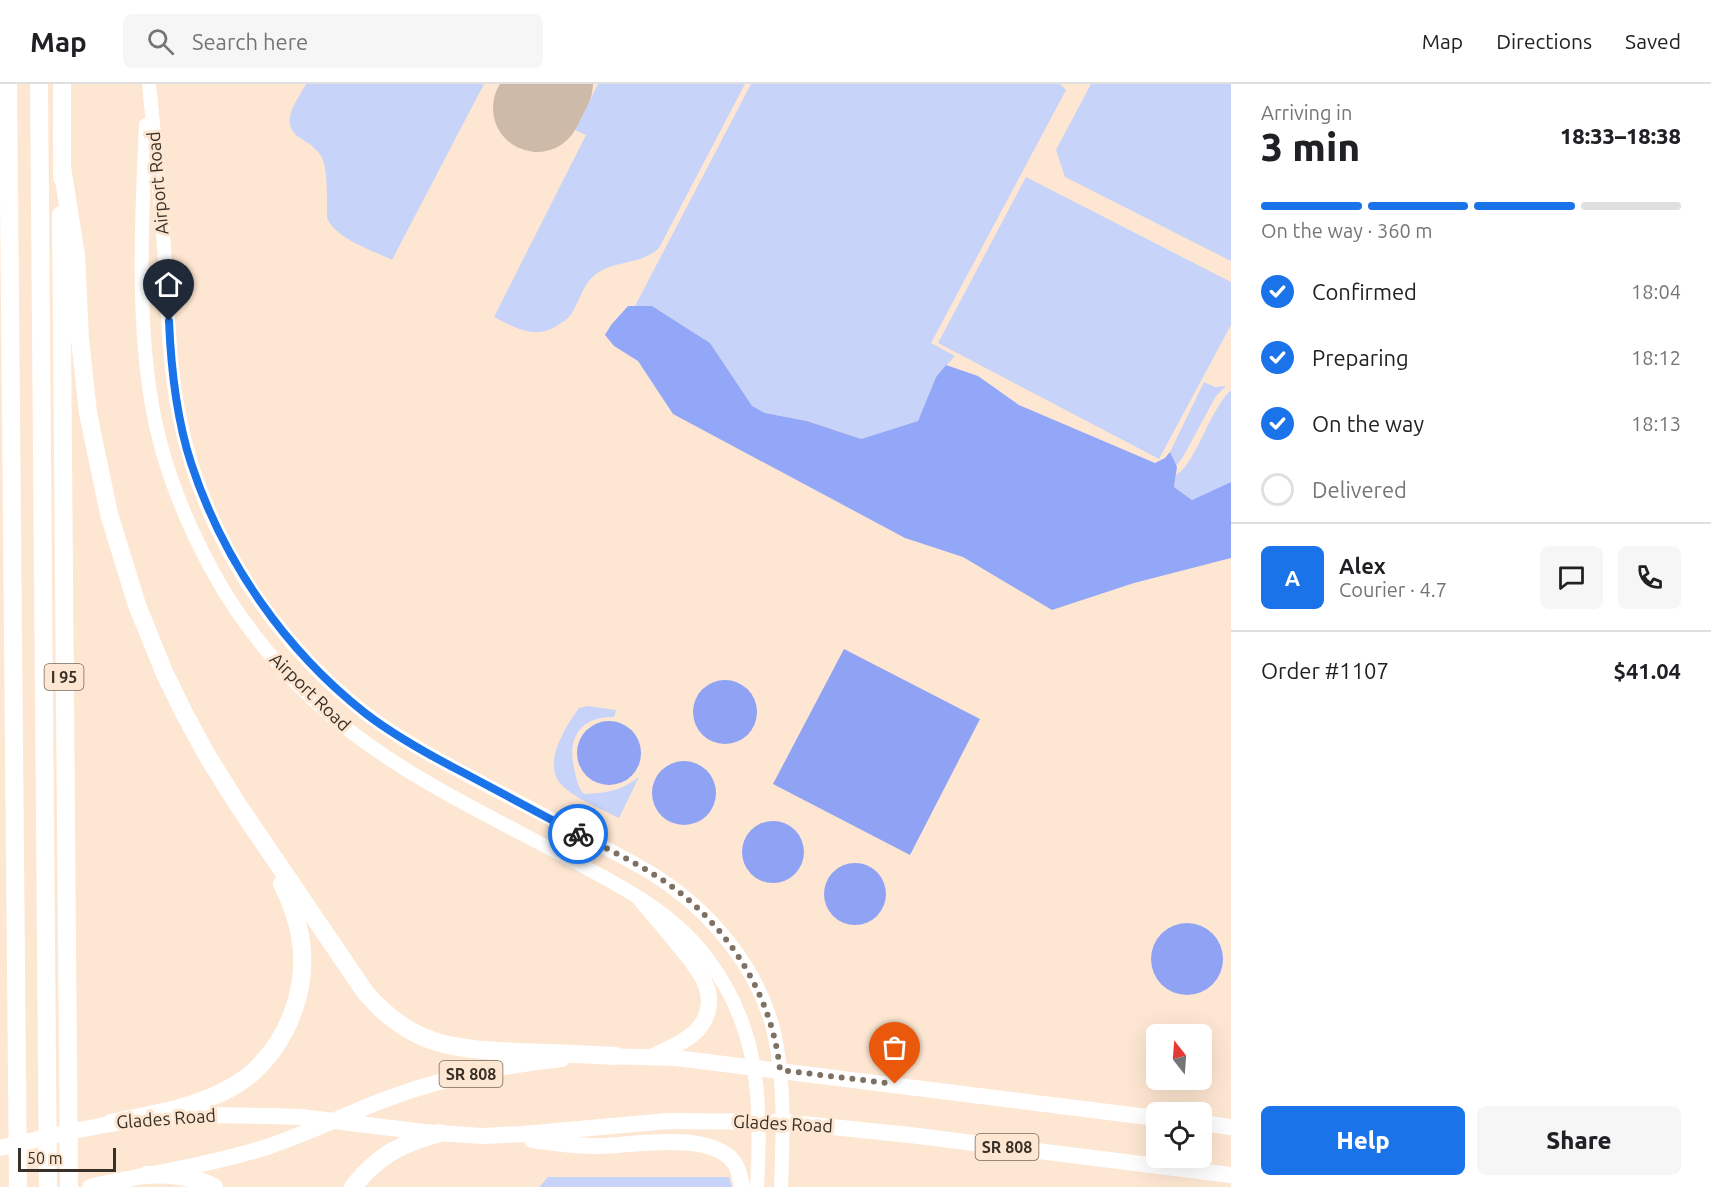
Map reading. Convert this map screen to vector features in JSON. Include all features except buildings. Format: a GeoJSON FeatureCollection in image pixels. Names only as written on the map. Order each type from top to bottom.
{"type":"FeatureCollection","features":[{"type":"Feature","properties":{"kind":"highway"},"geometry":{"type":"LineString","coordinates":[[8,84],[18,1187]]}},
{"type":"Feature","properties":{"kind":"highway"},"geometry":{"type":"LineString","coordinates":[[39,84],[48,1187]]}},
{"type":"Feature","properties":{"kind":"highway","name":"I 95"},"geometry":{"type":"LineString","coordinates":[[62,84],[61,254],[69,1187]]}},
{"type":"Feature","properties":{"kind":"highway"},"geometry":{"type":"LineString","coordinates":[[63,167],[76,256],[80,339],[88,413],[103,491],[122,559],[145,627],[184,713],[238,805],[365,992],[387,1015],[411,1032],[430,1041],[461,1048],[615,1056]]}},
{"type":"Feature","properties":{"kind":"highway"},"geometry":{"type":"LineString","coordinates":[[111,1123],[195,1104],[219,1094],[253,1072],[279,1041],[292,1016],[298,996],[302,979],[302,950],[293,909],[268,851]]}},
{"type":"Feature","properties":{"kind":"highway"},"geometry":{"type":"LineString","coordinates":[[353,1187],[366,1171],[387,1154],[405,1144],[440,1133]]}},
{"type":"Feature","properties":{"kind":"highway"},"geometry":{"type":"LineString","coordinates":[[147,1175],[180,1175],[214,1187]]}},
{"type":"Feature","properties":{"kind":"main road"},"geometry":{"type":"LineString","coordinates":[[641,900],[695,964],[709,992],[708,1011],[699,1028],[684,1040],[652,1057]]}},
{"type":"Feature","properties":{"kind":"main road","name":"Glades Road"},"geometry":{"type":"LineString","coordinates":[[90,1187],[233,1157],[290,1139],[405,1093],[471,1074],[549,1060],[615,1056],[652,1057],[780,1070],[1146,1117]]}},
{"type":"Feature","properties":{"kind":"main road","name":"Glades Road"},"geometry":{"type":"LineString","coordinates":[[0,1148],[111,1123],[202,1115],[242,1114],[334,1121],[440,1133],[505,1135],[645,1122],[759,1121],[900,1134],[1231,1175]]}},
{"type":"Feature","properties":{"kind":"main road"},"geometry":{"type":"LineString","coordinates":[[1212,1124],[1231,1127]]}},
{"type":"Feature","properties":{"kind":"main road"},"geometry":{"type":"LineString","coordinates":[[505,1135],[576,1146],[671,1142],[704,1146],[717,1149],[730,1157],[737,1167],[742,1187]]}},
{"type":"Feature","properties":{"kind":"street","name":"Airport Road"},"geometry":{"type":"LineString","coordinates":[[149,84],[142,247],[145,346],[150,394],[160,440],[174,486],[195,537],[225,592],[252,631],[290,676],[324,710],[352,732],[391,760],[442,790],[612,882],[641,900],[684,932],[697,945],[729,993],[749,1043],[759,1121],[757,1187]]}},
{"type":"Feature","properties":{"kind":"street","name":"Airport Road"},"geometry":{"type":"LineString","coordinates":[[149,84],[160,186],[171,361],[179,416],[191,462],[228,550],[253,591],[280,628],[296,647],[366,714],[428,754],[651,873],[677,891],[713,924],[736,953],[758,991],[772,1025],[780,1070],[783,1122],[781,1187]]}},
{"type":"Feature","properties":{"kind":"shaded area"},"geometry":{"type":"Polygon","coordinates":[[[306,84],[484,84],[392,260],[346,238],[327,218],[324,163],[318,152],[291,127],[291,113],[306,84]]]}},
{"type":"Feature","properties":{"kind":"shaded area"},"geometry":{"type":"Polygon","coordinates":[[[598,84],[745,84],[659,248],[644,257],[611,266],[596,274],[587,284],[569,317],[558,325],[542,332],[526,331],[494,317],[586,135],[575,130],[598,84]]]}},
{"type":"Feature","properties":{"kind":"shaded area"},"geometry":{"type":"Polygon","coordinates":[[[751,84],[1060,84],[1066,90],[931,343],[955,356],[936,377],[918,421],[861,439],[807,421],[765,413],[752,407],[710,343],[652,306],[635,306],[751,84]]]}},
{"type":"Feature","properties":{"kind":"shaded area"},"geometry":{"type":"Polygon","coordinates":[[[1091,84],[1231,84],[1231,261],[1065,177],[1056,150],[1091,84]]]}},
{"type":"Feature","properties":{"kind":"shaded area"},"geometry":{"type":"Polygon","coordinates":[[[1026,177],[1231,282],[1231,325],[1159,459],[938,343],[1026,177]]]}},
{"type":"Feature","properties":{"kind":"shaded area"},"geometry":{"type":"Polygon","coordinates":[[[628,306],[652,306],[710,343],[752,406],[765,413],[807,421],[861,439],[918,421],[936,377],[946,365],[978,376],[1019,405],[1155,463],[1165,458],[1170,452],[1177,467],[1174,487],[1192,500],[1231,482],[1231,558],[1134,583],[1052,610],[963,557],[905,538],[673,414],[638,361],[614,346],[605,335],[628,306]]]}},
{"type":"Feature","properties":{"kind":"shaded area"},"geometry":{"type":"Polygon","coordinates":[[[1204,382],[1215,387],[1226,386],[1216,396],[1176,466],[1170,452],[1204,382]]]}},
{"type":"Feature","properties":{"kind":"shaded area"},"geometry":{"type":"Polygon","coordinates":[[[1231,390],[1231,482],[1192,500],[1174,487],[1176,475],[1190,460],[1216,410],[1231,390]]]}},
{"type":"Feature","properties":{"kind":"shaded area"},"geometry":{"type":"Polygon","coordinates":[[[844,649],[980,719],[910,855],[773,784],[844,649]]]}},
{"type":"Feature","properties":{"kind":"shaded area"},"geometry":{"type":"Polygon","coordinates":[[[719,680],[731,680],[748,689],[755,700],[757,712],[755,724],[748,735],[731,744],[719,744],[707,739],[698,730],[693,718],[693,706],[698,694],[707,685],[719,680]]]}},
{"type":"Feature","properties":{"kind":"shaded area"},"geometry":{"type":"Polygon","coordinates":[[[588,706],[616,710],[614,717],[592,721],[578,732],[572,750],[577,781],[584,794],[592,794],[619,788],[639,777],[619,818],[571,793],[558,780],[554,770],[557,748],[567,726],[579,708],[588,706]]]}},
{"type":"Feature","properties":{"kind":"shaded area"},"geometry":{"type":"Polygon","coordinates":[[[603,721],[615,721],[632,730],[639,741],[641,753],[639,765],[632,776],[615,785],[603,785],[591,780],[582,771],[577,759],[577,747],[582,735],[591,726],[603,721]]]}},
{"type":"Feature","properties":{"kind":"shaded area"},"geometry":{"type":"Polygon","coordinates":[[[678,761],[690,761],[707,770],[714,781],[716,793],[714,805],[707,816],[690,825],[678,825],[666,820],[657,811],[652,799],[652,787],[657,775],[666,766],[678,761]]]}},
{"type":"Feature","properties":{"kind":"shaded area"},"geometry":{"type":"Polygon","coordinates":[[[773,821],[790,826],[795,830],[799,835],[804,852],[799,869],[795,874],[790,878],[773,883],[756,878],[751,874],[747,869],[742,852],[747,835],[751,830],[756,826],[773,821]]]}},
{"type":"Feature","properties":{"kind":"shaded area"},"geometry":{"type":"Polygon","coordinates":[[[855,863],[872,868],[877,872],[881,877],[886,894],[881,911],[877,916],[872,920],[855,925],[838,920],[833,916],[829,911],[824,894],[829,877],[833,872],[838,868],[855,863]]]}},
{"type":"Feature","properties":{"kind":"shaded area"},"geometry":{"type":"Polygon","coordinates":[[[1187,923],[1207,929],[1217,939],[1223,959],[1217,979],[1207,989],[1187,995],[1167,989],[1157,979],[1151,959],[1157,939],[1167,929],[1187,923]]]}},
{"type":"Feature","properties":{"kind":"shaded area"},"geometry":{"type":"Polygon","coordinates":[[[548,1177],[729,1177],[732,1187],[539,1187],[548,1177]]]}},
{"type":"Feature","properties":{"kind":"runway"},"geometry":{"type":"LineString","coordinates":[[537,108],[549,84]]}},
{"type":"Feature","properties":{"kind":"way so far"},"geometry":{"type":"LineString","coordinates":[[578,834],[651,873],[677,891],[727,940],[762,998],[775,1035],[780,1070],[895,1084]]}},
{"type":"Feature","properties":{"kind":"route"},"geometry":{"type":"LineString","coordinates":[[169,321],[172,369],[179,416],[199,485],[228,550],[253,591],[280,628],[312,664],[366,714],[428,754],[578,834]]}}]}
